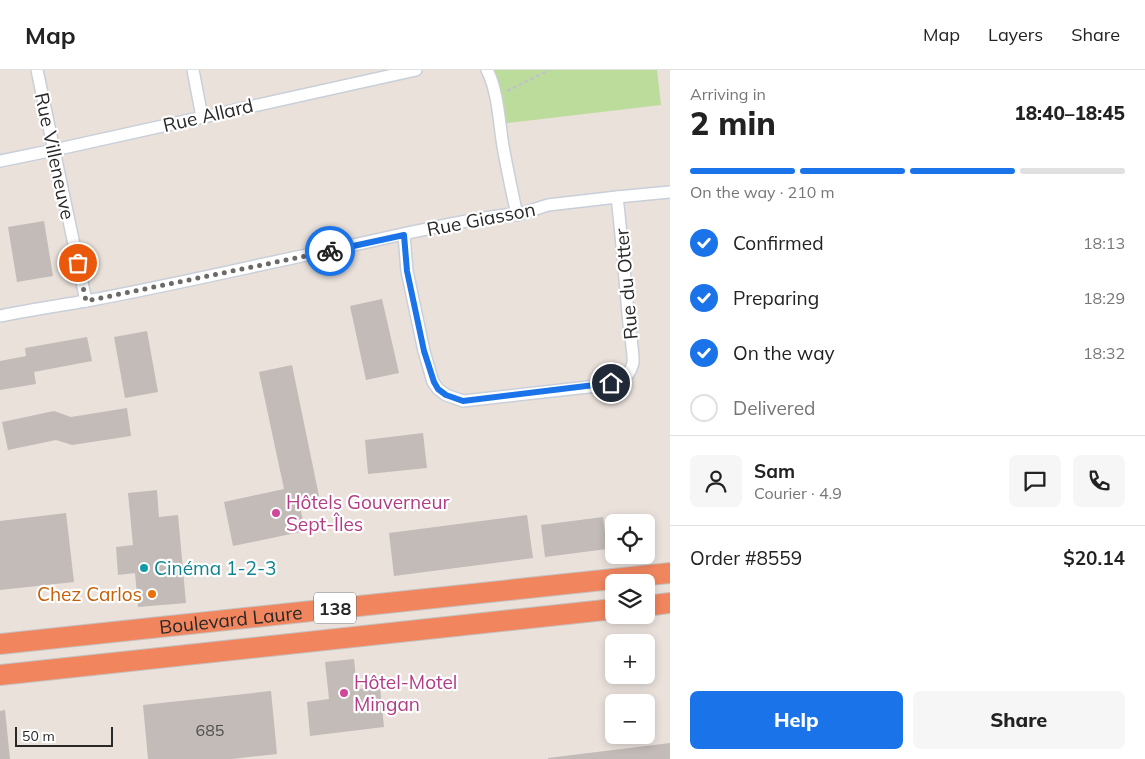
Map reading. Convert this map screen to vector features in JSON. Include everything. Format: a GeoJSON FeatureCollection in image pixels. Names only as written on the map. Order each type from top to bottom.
{"type":"FeatureCollection","features":[{"type":"Feature","properties":{"kind":"highway","name":"Boulevard Laure"},"geometry":{"type":"LineString","coordinates":[[0,644],[670,573]]}},
{"type":"Feature","properties":{"kind":"highway"},"geometry":{"type":"LineString","coordinates":[[655,605],[670,603]]}},
{"type":"Feature","properties":{"kind":"highway","name":"Boulevard Laure"},"geometry":{"type":"LineString","coordinates":[[0,675],[605,610]]}},
{"type":"Feature","properties":{"kind":"street","name":"Rue Villeneuve"},"geometry":{"type":"LineString","coordinates":[[37,70],[86,301]]}},
{"type":"Feature","properties":{"kind":"street"},"geometry":{"type":"LineString","coordinates":[[193,70],[202,117]]}},
{"type":"Feature","properties":{"kind":"street"},"geometry":{"type":"LineString","coordinates":[[356,70],[359,82]]}},
{"type":"Feature","properties":{"kind":"street","name":"Rue Allard"},"geometry":{"type":"LineString","coordinates":[[0,160],[54,150],[416,70]]}},
{"type":"Feature","properties":{"kind":"street"},"geometry":{"type":"LineString","coordinates":[[486,70],[490,77],[495,97],[517,215]]}},
{"type":"Feature","properties":{"kind":"street","name":"Rue Giasson"},"geometry":{"type":"LineString","coordinates":[[0,316],[86,301],[476,219],[517,215],[548,205],[670,192]]}},
{"type":"Feature","properties":{"kind":"street","name":"Rue du Otter"},"geometry":{"type":"LineString","coordinates":[[404,235],[407,271],[424,351],[438,389],[446,395],[463,401],[597,386],[619,382],[625,377],[634,361],[617,197]]}},
{"type":"Feature","properties":{"kind":"path"},"geometry":{"type":"LineString","coordinates":[[495,97],[546,71]]}},
{"type":"Feature","properties":{"kind":"green space"},"geometry":{"type":"Polygon","coordinates":[[[487,70],[657,70],[661,105],[499,124],[487,70]]]}},
{"type":"Feature","properties":{"kind":"building"},"geometry":{"type":"Polygon","coordinates":[[[44,221],[53,276],[17,282],[8,227],[44,221]]]}},
{"type":"Feature","properties":{"kind":"building"},"geometry":{"type":"Polygon","coordinates":[[[382,299],[399,373],[366,380],[350,306],[382,299]]]}},
{"type":"Feature","properties":{"kind":"building"},"geometry":{"type":"Polygon","coordinates":[[[147,331],[158,392],[125,398],[114,337],[147,331]]]}},
{"type":"Feature","properties":{"kind":"building"},"geometry":{"type":"Polygon","coordinates":[[[87,337],[92,361],[34,372],[36,384],[0,390],[0,361],[26,356],[25,348],[87,337]]]}},
{"type":"Feature","properties":{"kind":"building"},"geometry":{"type":"Polygon","coordinates":[[[292,365],[319,496],[299,501],[305,531],[233,546],[224,502],[284,489],[259,372],[292,365]]]}},
{"type":"Feature","properties":{"kind":"building"},"geometry":{"type":"Polygon","coordinates":[[[127,408],[131,436],[72,445],[56,440],[8,450],[2,422],[54,411],[71,417],[127,408]]]}},
{"type":"Feature","properties":{"kind":"building"},"geometry":{"type":"Polygon","coordinates":[[[423,433],[427,468],[368,474],[365,440],[423,433]]]}},
{"type":"Feature","properties":{"kind":"building"},"geometry":{"type":"Polygon","coordinates":[[[157,490],[159,517],[178,515],[186,603],[138,607],[135,573],[118,575],[116,547],[133,545],[128,493],[157,490]]]}},
{"type":"Feature","properties":{"kind":"building"},"geometry":{"type":"Polygon","coordinates":[[[66,513],[74,582],[0,590],[0,521],[66,513]]]}},
{"type":"Feature","properties":{"kind":"building"},"geometry":{"type":"Polygon","coordinates":[[[527,515],[533,558],[394,576],[389,533],[527,515]]]}},
{"type":"Feature","properties":{"kind":"building"},"geometry":{"type":"Polygon","coordinates":[[[603,517],[605,549],[545,557],[541,525],[603,517]]]}},
{"type":"Feature","properties":{"kind":"building"},"geometry":{"type":"Polygon","coordinates":[[[354,659],[357,689],[380,687],[384,727],[310,736],[307,702],[329,699],[325,662],[354,659]]]}},
{"type":"Feature","properties":{"kind":"building"},"geometry":{"type":"Polygon","coordinates":[[[271,691],[277,754],[232,759],[148,759],[143,705],[271,691]]]}},
{"type":"Feature","properties":{"kind":"building"},"geometry":{"type":"Polygon","coordinates":[[[5,710],[10,759],[0,759],[0,711],[5,710]]]}},
{"type":"Feature","properties":{"kind":"building"},"geometry":{"type":"Polygon","coordinates":[[[670,743],[670,759],[548,759],[548,758],[670,743]]]}},
{"type":"Feature","properties":{"kind":"way so far"},"geometry":{"type":"LineString","coordinates":[[78,263],[86,301],[330,251]]}},
{"type":"Feature","properties":{"kind":"place","name":"Hôtels Gouverneur Sept-Îles"},"geometry":{"type":"Point","coordinates":[276,513]}},
{"type":"Feature","properties":{"kind":"place","name":"Cinéma 1-2-3"},"geometry":{"type":"Point","coordinates":[144,568]}},
{"type":"Feature","properties":{"kind":"place","name":"Chez Carlos"},"geometry":{"type":"Point","coordinates":[152,594]}},
{"type":"Feature","properties":{"kind":"place","name":"Hôtel-Motel Mingan"},"geometry":{"type":"Point","coordinates":[344,693]}},
{"type":"Feature","properties":{"kind":"route"},"geometry":{"type":"LineString","coordinates":[[330,251],[404,235],[407,271],[424,351],[434,382],[438,389],[446,395],[463,401],[611,383]]}}]}
